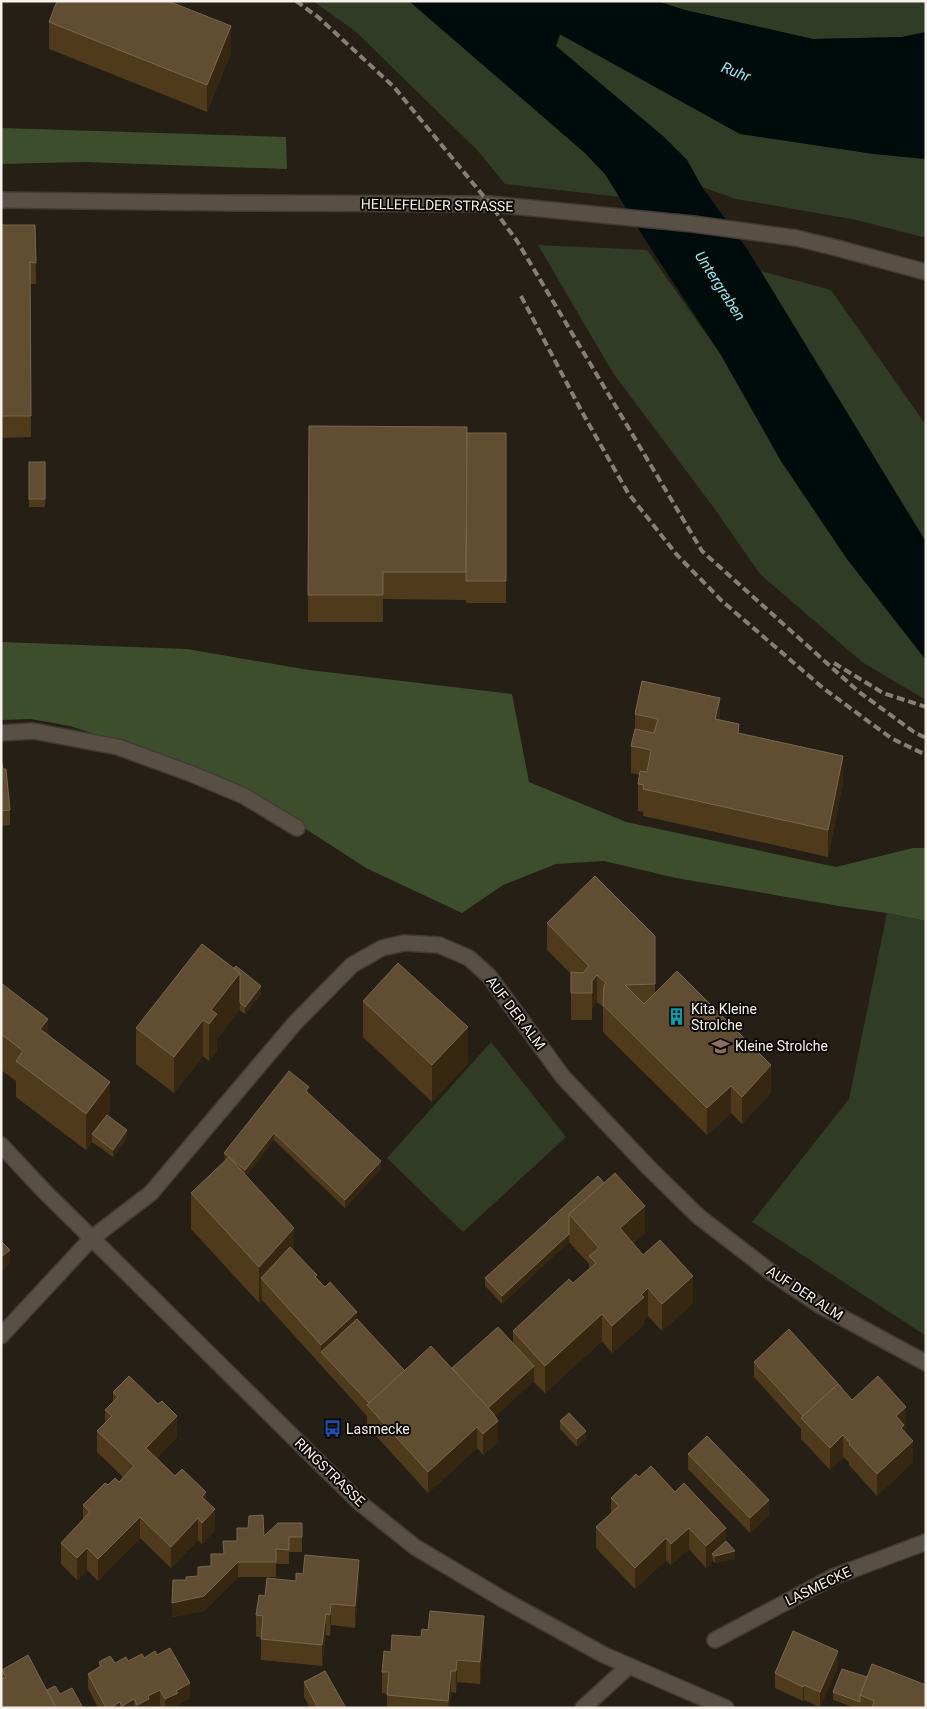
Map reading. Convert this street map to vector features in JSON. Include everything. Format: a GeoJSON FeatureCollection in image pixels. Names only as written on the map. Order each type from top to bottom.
{"type":"FeatureCollection","features":[{"type":"Feature","properties":{"kind":"street","name":"HELLEFELDER STRASSE"},"geometry":{"type":"LineString","coordinates":[[1,200],[490,204],[692,224],[796,238],[926,272]]}},
{"type":"Feature","properties":{"kind":"street"},"geometry":{"type":"LineString","coordinates":[[1,733],[33,731],[118,747],[192,774],[244,796],[297,828]]}},
{"type":"Feature","properties":{"kind":"street","name":"AUF DER ALM"},"geometry":{"type":"LineString","coordinates":[[1,1336],[92,1238],[151,1193],[295,1023],[352,965],[382,948],[404,943],[439,945],[469,958],[489,976],[564,1077],[648,1167],[698,1216],[772,1273],[821,1306],[926,1363]]}},
{"type":"Feature","properties":{"kind":"street","name":"RINGSTRASSE"},"geometry":{"type":"LineString","coordinates":[[1,1145],[44,1191],[367,1508],[415,1547],[454,1571],[604,1654],[726,1708]]}},
{"type":"Feature","properties":{"kind":"street","name":"LASMECKE"},"geometry":{"type":"LineString","coordinates":[[715,1640],[833,1577],[926,1542]]}},
{"type":"Feature","properties":{"kind":"street"},"geometry":{"type":"LineString","coordinates":[[583,1708],[629,1666]]}},
{"type":"Feature","properties":{"kind":"green space"},"geometry":{"type":"Polygon","coordinates":[[[313,1],[409,1],[585,153],[605,174],[620,197],[505,184],[478,151],[355,31],[313,1]]]}},
{"type":"Feature","properties":{"kind":"green space"},"geometry":{"type":"Polygon","coordinates":[[[657,1],[926,1],[926,32],[902,37],[813,39],[685,10],[657,1]]]}},
{"type":"Feature","properties":{"kind":"green space"},"geometry":{"type":"Polygon","coordinates":[[[559,34],[740,134],[874,154],[926,159],[926,238],[857,220],[736,199],[702,187],[687,160],[556,46],[559,34]]]}},
{"type":"Feature","properties":{"kind":"green space"},"geometry":{"type":"Polygon","coordinates":[[[1,128],[286,137],[287,169],[84,162],[1,164],[1,128]]]}},
{"type":"Feature","properties":{"kind":"green space"},"geometry":{"type":"Polygon","coordinates":[[[538,245],[647,250],[721,355],[781,461],[847,559],[926,660],[926,700],[862,662],[760,574],[714,508],[613,373],[538,245]]]}},
{"type":"Feature","properties":{"kind":"green space"},"geometry":{"type":"Polygon","coordinates":[[[761,271],[831,290],[926,425],[926,542],[761,271]]]}},
{"type":"Feature","properties":{"kind":"green space"},"geometry":{"type":"Polygon","coordinates":[[[1,642],[187,649],[309,670],[512,694],[529,782],[626,822],[836,867],[913,848],[926,848],[926,921],[676,878],[604,861],[556,864],[503,885],[462,913],[366,868],[250,793],[117,741],[70,726],[31,719],[1,720],[1,642]]]}},
{"type":"Feature","properties":{"kind":"green space"},"geometry":{"type":"Polygon","coordinates":[[[887,913],[926,921],[926,1336],[752,1222],[849,1099],[887,913]]]}},
{"type":"Feature","properties":{"kind":"green space"},"geometry":{"type":"Polygon","coordinates":[[[491,1042],[566,1137],[463,1232],[387,1158],[491,1042]]]}},
{"type":"Feature","properties":{"kind":"water"},"geometry":{"type":"Polygon","coordinates":[[[409,1],[657,1],[685,10],[813,39],[902,37],[926,32],[926,159],[874,154],[740,134],[560,34],[556,46],[663,136],[687,160],[702,187],[747,249],[926,542],[926,660],[847,559],[781,461],[721,355],[646,241],[605,174],[585,153],[409,1]]]}},
{"type":"Feature","properties":{"kind":"building"},"geometry":{"type":"Polygon","coordinates":[[[57,1],[168,1],[231,26],[207,85],[49,22],[57,1]]]}},
{"type":"Feature","properties":{"kind":"building"},"geometry":{"type":"Polygon","coordinates":[[[1,225],[35,225],[36,263],[30,262],[31,416],[1,416],[1,225]]]}},
{"type":"Feature","properties":{"kind":"building"},"geometry":{"type":"Polygon","coordinates":[[[309,426],[467,427],[466,572],[383,572],[383,595],[308,595],[309,426]]]}},
{"type":"Feature","properties":{"kind":"building"},"geometry":{"type":"Polygon","coordinates":[[[467,433],[506,433],[506,581],[466,581],[467,433]]]}},
{"type":"Feature","properties":{"kind":"building"},"geometry":{"type":"Polygon","coordinates":[[[29,462],[45,462],[45,499],[29,499],[29,462]]]}},
{"type":"Feature","properties":{"kind":"building"},"geometry":{"type":"Polygon","coordinates":[[[642,681],[720,698],[715,719],[739,724],[738,733],[843,756],[828,830],[643,789],[644,785],[638,784],[640,771],[647,772],[651,750],[631,746],[635,729],[654,733],[658,719],[635,714],[642,681]]]}},
{"type":"Feature","properties":{"kind":"building"},"geometry":{"type":"Polygon","coordinates":[[[1,763],[3,769],[6,769],[10,810],[1,811],[1,763]]]}},
{"type":"Feature","properties":{"kind":"building","name":"Kita Kleine Strolche"},"geometry":{"type":"Polygon","coordinates":[[[595,876],[655,936],[655,984],[625,985],[644,1004],[677,971],[771,1065],[742,1097],[731,1086],[707,1108],[603,1005],[604,986],[606,983],[597,975],[592,981],[592,993],[571,993],[571,972],[583,973],[589,966],[547,923],[595,876]]]}},
{"type":"Feature","properties":{"kind":"building"},"geometry":{"type":"Polygon","coordinates":[[[202,944],[240,973],[211,1010],[217,1014],[209,1024],[203,1020],[174,1057],[136,1028],[202,944]]]}},
{"type":"Feature","properties":{"kind":"building"},"geometry":{"type":"Polygon","coordinates":[[[398,963],[468,1027],[432,1065],[363,1001],[398,963]]]}},
{"type":"Feature","properties":{"kind":"building"},"geometry":{"type":"Polygon","coordinates":[[[236,966],[261,986],[245,1007],[240,1003],[240,973],[234,968],[236,966]]]}},
{"type":"Feature","properties":{"kind":"building"},"geometry":{"type":"Polygon","coordinates":[[[1,983],[48,1019],[40,1029],[110,1082],[86,1114],[16,1061],[23,1051],[1,1034],[1,983]]]}},
{"type":"Feature","properties":{"kind":"building"},"geometry":{"type":"Polygon","coordinates":[[[289,1071],[309,1087],[306,1091],[381,1161],[345,1200],[274,1133],[245,1170],[224,1153],[289,1071]]]}},
{"type":"Feature","properties":{"kind":"building"},"geometry":{"type":"Polygon","coordinates":[[[107,1115],[127,1130],[113,1150],[92,1134],[107,1115]]]}},
{"type":"Feature","properties":{"kind":"building"},"geometry":{"type":"Polygon","coordinates":[[[229,1157],[294,1228],[259,1267],[191,1193],[229,1157]]]}},
{"type":"Feature","properties":{"kind":"building"},"geometry":{"type":"Polygon","coordinates":[[[615,1173],[645,1206],[620,1228],[643,1255],[660,1240],[693,1276],[662,1304],[648,1288],[641,1295],[644,1297],[612,1326],[602,1314],[545,1366],[513,1331],[569,1279],[573,1283],[596,1263],[589,1256],[599,1248],[569,1214],[615,1173]]]}},
{"type":"Feature","properties":{"kind":"building"},"geometry":{"type":"Polygon","coordinates":[[[598,1176],[604,1183],[569,1214],[569,1234],[502,1296],[485,1278],[598,1176]]]}},
{"type":"Feature","properties":{"kind":"building"},"geometry":{"type":"Polygon","coordinates":[[[1,1241],[10,1250],[1,1257],[1,1241]]]}},
{"type":"Feature","properties":{"kind":"building"},"geometry":{"type":"Polygon","coordinates":[[[290,1247],[317,1275],[315,1277],[325,1287],[330,1282],[357,1312],[321,1345],[261,1278],[290,1247]]]}},
{"type":"Feature","properties":{"kind":"building"},"geometry":{"type":"Polygon","coordinates":[[[357,1319],[405,1371],[369,1403],[321,1352],[357,1319]]]}},
{"type":"Feature","properties":{"kind":"building"},"geometry":{"type":"Polygon","coordinates":[[[498,1327],[534,1366],[488,1408],[452,1368],[498,1327]]]}},
{"type":"Feature","properties":{"kind":"building"},"geometry":{"type":"Polygon","coordinates":[[[789,1329],[841,1387],[838,1384],[803,1416],[754,1362],[789,1329]]]}},
{"type":"Feature","properties":{"kind":"building"},"geometry":{"type":"Polygon","coordinates":[[[431,1346],[493,1413],[498,1421],[483,1434],[477,1427],[428,1472],[367,1405],[431,1346]]]}},
{"type":"Feature","properties":{"kind":"building"},"geometry":{"type":"Polygon","coordinates":[[[129,1376],[158,1404],[162,1401],[177,1416],[146,1448],[175,1476],[182,1469],[206,1492],[202,1497],[215,1509],[202,1523],[198,1518],[171,1547],[140,1517],[98,1559],[87,1548],[77,1558],[61,1543],[90,1512],[83,1505],[105,1483],[108,1485],[115,1478],[119,1482],[134,1466],[97,1431],[112,1416],[105,1410],[118,1397],[113,1392],[129,1376]]]}},
{"type":"Feature","properties":{"kind":"building"},"geometry":{"type":"Polygon","coordinates":[[[878,1376],[906,1407],[896,1416],[904,1425],[901,1428],[913,1441],[877,1474],[843,1435],[830,1448],[801,1418],[838,1384],[852,1400],[878,1376]]]}},
{"type":"Feature","properties":{"kind":"building"},"geometry":{"type":"Polygon","coordinates":[[[569,1413],[586,1431],[577,1439],[560,1421],[569,1413]]]}},
{"type":"Feature","properties":{"kind":"building"},"geometry":{"type":"Polygon","coordinates":[[[707,1436],[769,1500],[750,1518],[688,1454],[707,1436]]]}},
{"type":"Feature","properties":{"kind":"building"},"geometry":{"type":"Polygon","coordinates":[[[651,1466],[675,1492],[684,1483],[726,1528],[706,1546],[689,1528],[671,1544],[666,1538],[635,1568],[596,1527],[619,1506],[611,1498],[636,1474],[639,1477],[651,1466]]]}},
{"type":"Feature","properties":{"kind":"building"},"geometry":{"type":"Polygon","coordinates":[[[263,1515],[264,1536],[278,1523],[302,1523],[302,1537],[289,1537],[289,1550],[276,1549],[276,1562],[238,1562],[204,1596],[172,1603],[173,1580],[186,1580],[186,1577],[198,1576],[198,1567],[211,1566],[211,1554],[224,1554],[223,1541],[237,1541],[237,1528],[248,1528],[249,1516],[263,1515]]]}},
{"type":"Feature","properties":{"kind":"building"},"geometry":{"type":"Polygon","coordinates":[[[726,1541],[735,1551],[715,1556],[712,1554],[726,1541]]]}},
{"type":"Feature","properties":{"kind":"building"},"geometry":{"type":"Polygon","coordinates":[[[305,1555],[359,1560],[355,1606],[331,1604],[330,1615],[326,1614],[322,1645],[261,1639],[263,1616],[256,1615],[259,1595],[265,1596],[267,1578],[296,1581],[296,1573],[303,1574],[305,1555]]]}},
{"type":"Feature","properties":{"kind":"building"},"geometry":{"type":"Polygon","coordinates":[[[430,1611],[484,1616],[480,1662],[457,1660],[456,1671],[451,1671],[448,1701],[387,1695],[389,1672],[382,1672],[384,1651],[391,1652],[392,1635],[421,1637],[422,1629],[428,1630],[430,1611]]]}},
{"type":"Feature","properties":{"kind":"building"},"geometry":{"type":"Polygon","coordinates":[[[793,1631],[838,1651],[820,1692],[804,1685],[803,1687],[775,1673],[793,1631]]]}},
{"type":"Feature","properties":{"kind":"building"},"geometry":{"type":"Polygon","coordinates":[[[170,1648],[190,1683],[176,1691],[178,1693],[165,1699],[160,1690],[148,1696],[149,1699],[137,1705],[134,1699],[122,1706],[120,1702],[110,1708],[106,1708],[88,1674],[101,1666],[99,1662],[110,1656],[115,1663],[126,1657],[128,1661],[142,1654],[144,1658],[155,1651],[157,1655],[170,1648]]]}},
{"type":"Feature","properties":{"kind":"building"},"geometry":{"type":"Polygon","coordinates":[[[28,1655],[56,1708],[1,1708],[1,1680],[6,1677],[2,1670],[28,1655]]]}},
{"type":"Feature","properties":{"kind":"building"},"geometry":{"type":"Polygon","coordinates":[[[872,1664],[926,1685],[926,1708],[872,1708],[874,1701],[860,1695],[872,1664]]]}},
{"type":"Feature","properties":{"kind":"building"},"geometry":{"type":"Polygon","coordinates":[[[842,1669],[867,1677],[860,1695],[860,1702],[833,1692],[842,1669]]]}},
{"type":"Feature","properties":{"kind":"building"},"geometry":{"type":"Polygon","coordinates":[[[325,1671],[346,1708],[318,1708],[304,1682],[325,1671]]]}},
{"type":"Feature","properties":{"kind":"building"},"geometry":{"type":"Polygon","coordinates":[[[55,1686],[60,1694],[72,1688],[83,1708],[56,1708],[47,1690],[55,1686]]]}},
{"type":"Feature","properties":{"kind":"railway"},"geometry":{"type":"LineString","coordinates":[[296,1],[318,17],[394,87],[490,204],[517,241],[702,551],[859,692],[914,732],[926,738]]}},
{"type":"Feature","properties":{"kind":"railway"},"geometry":{"type":"LineString","coordinates":[[521,296],[582,412],[628,493],[677,555],[722,601],[823,688],[891,738],[926,755]]}},
{"type":"Feature","properties":{"kind":"railway"},"geometry":{"type":"LineString","coordinates":[[834,663],[883,693],[926,707]]}},
{"type":"Feature","properties":{"kind":"place","name":"Kita Kleine Strolche"},"geometry":{"type":"Point","coordinates":[677,1017]}},
{"type":"Feature","properties":{"kind":"place","name":"Kleine Strolche"},"geometry":{"type":"Point","coordinates":[721,1046]}},
{"type":"Feature","properties":{"kind":"place","name":"Lasmecke"},"geometry":{"type":"Point","coordinates":[332,1429]}},
{"type":"Feature","properties":{"kind":"water label","name":"Ruhr"},"geometry":{"type":"Point","coordinates":[736,72]}},
{"type":"Feature","properties":{"kind":"water label","name":"Untergraben"},"geometry":{"type":"Point","coordinates":[720,286]}}]}
